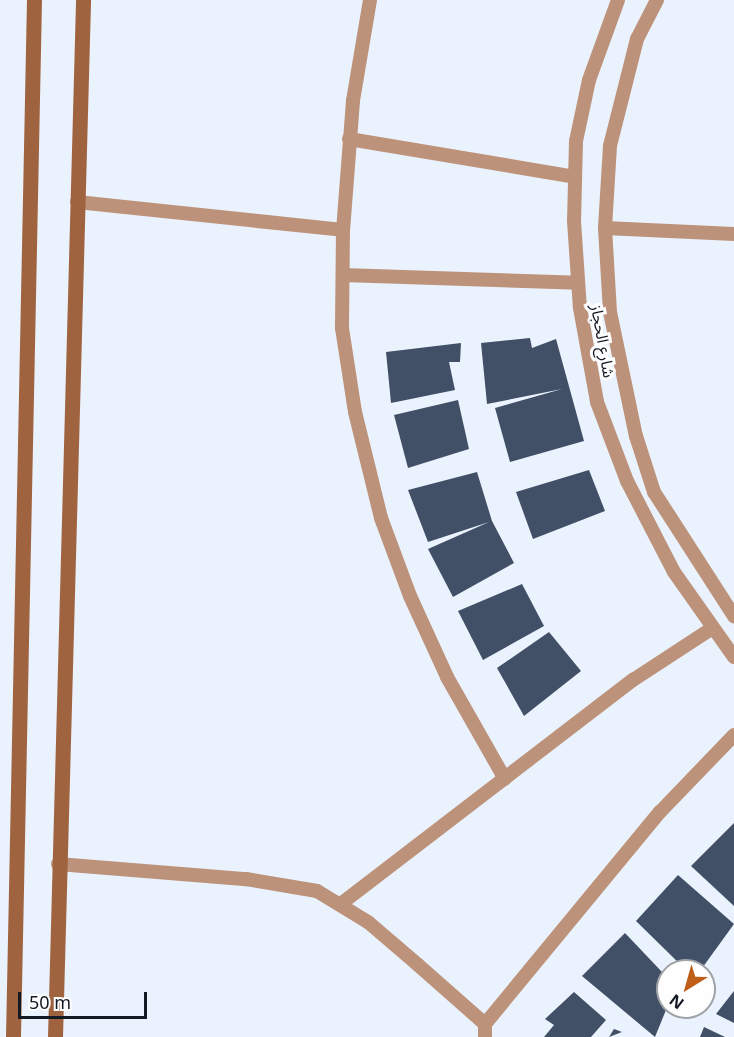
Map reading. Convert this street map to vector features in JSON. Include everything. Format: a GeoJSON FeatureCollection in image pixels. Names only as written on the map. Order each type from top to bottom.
{"type":"FeatureCollection","features":[{"type":"Feature","properties":{"kind":"street"},"geometry":{"type":"LineString","coordinates":[[13,1037],[34,0]]}},
{"type":"Feature","properties":{"kind":"street"},"geometry":{"type":"LineString","coordinates":[[55,1037],[83,0]]}},
{"type":"Feature","properties":{"kind":"street"},"geometry":{"type":"LineString","coordinates":[[370,0],[349,139],[343,230],[342,328],[355,412],[381,519],[447,677],[505,779]]}},
{"type":"Feature","properties":{"kind":"street","name":"شارع الحجاز"},"geometry":{"type":"LineString","coordinates":[[618,0],[590,80],[575,177],[578,283],[597,402],[627,481],[648,528],[711,629],[734,657]]}},
{"type":"Feature","properties":{"kind":"street","name":"شارع الحجاز"},"geometry":{"type":"LineString","coordinates":[[657,0],[637,39],[610,146],[605,228],[610,312],[636,436],[654,492],[734,616]]}},
{"type":"Feature","properties":{"kind":"street"},"geometry":{"type":"LineString","coordinates":[[349,139],[575,177]]}},
{"type":"Feature","properties":{"kind":"street"},"geometry":{"type":"LineString","coordinates":[[77,202],[343,230]]}},
{"type":"Feature","properties":{"kind":"street"},"geometry":{"type":"LineString","coordinates":[[605,228],[734,234]]}},
{"type":"Feature","properties":{"kind":"street"},"geometry":{"type":"LineString","coordinates":[[343,275],[578,283]]}},
{"type":"Feature","properties":{"kind":"street"},"geometry":{"type":"LineString","coordinates":[[342,903],[505,779],[711,629]]}},
{"type":"Feature","properties":{"kind":"street"},"geometry":{"type":"LineString","coordinates":[[58,864],[246,879],[317,891],[342,903],[485,1030],[660,812],[734,735]]}},
{"type":"Feature","properties":{"kind":"building"},"geometry":{"type":"Polygon","coordinates":[[[530,338],[532,348],[556,339],[584,441],[510,462],[495,408],[562,389],[487,404],[481,343],[530,338]]]}},
{"type":"Feature","properties":{"kind":"building"},"geometry":{"type":"Polygon","coordinates":[[[461,343],[460,362],[449,362],[455,390],[391,403],[386,352],[461,343]]]}},
{"type":"Feature","properties":{"kind":"building"},"geometry":{"type":"Polygon","coordinates":[[[458,400],[469,449],[408,468],[394,415],[458,400]]]}},
{"type":"Feature","properties":{"kind":"building"},"geometry":{"type":"Polygon","coordinates":[[[589,470],[605,511],[533,539],[516,492],[589,470]]]}},
{"type":"Feature","properties":{"kind":"building"},"geometry":{"type":"Polygon","coordinates":[[[477,472],[492,521],[514,563],[453,597],[428,549],[489,522],[428,542],[408,490],[477,472]]]}},
{"type":"Feature","properties":{"kind":"building"},"geometry":{"type":"Polygon","coordinates":[[[522,584],[544,626],[483,660],[458,611],[522,584]]]}},
{"type":"Feature","properties":{"kind":"building"},"geometry":{"type":"Polygon","coordinates":[[[549,632],[581,671],[524,716],[497,668],[549,632]]]}},
{"type":"Feature","properties":{"kind":"building"},"geometry":{"type":"Polygon","coordinates":[[[734,823],[734,906],[691,866],[734,823]]]}},
{"type":"Feature","properties":{"kind":"building"},"geometry":{"type":"Polygon","coordinates":[[[678,875],[734,924],[709,959],[675,959],[636,921],[678,875]]]}},
{"type":"Feature","properties":{"kind":"building"},"geometry":{"type":"Polygon","coordinates":[[[625,933],[656,966],[656,1019],[662,1019],[655,1037],[582,976],[625,933]]]}},
{"type":"Feature","properties":{"kind":"building"},"geometry":{"type":"Polygon","coordinates":[[[734,991],[734,1023],[716,1014],[734,991]]]}},
{"type":"Feature","properties":{"kind":"building"},"geometry":{"type":"Polygon","coordinates":[[[574,992],[606,1020],[591,1037],[544,1037],[554,1025],[545,1019],[574,992]]]}},
{"type":"Feature","properties":{"kind":"building"},"geometry":{"type":"Polygon","coordinates":[[[704,1027],[725,1037],[700,1037],[704,1027]]]}},
{"type":"Feature","properties":{"kind":"building"},"geometry":{"type":"Polygon","coordinates":[[[614,1029],[622,1032],[609,1037],[614,1029]]]}}]}
